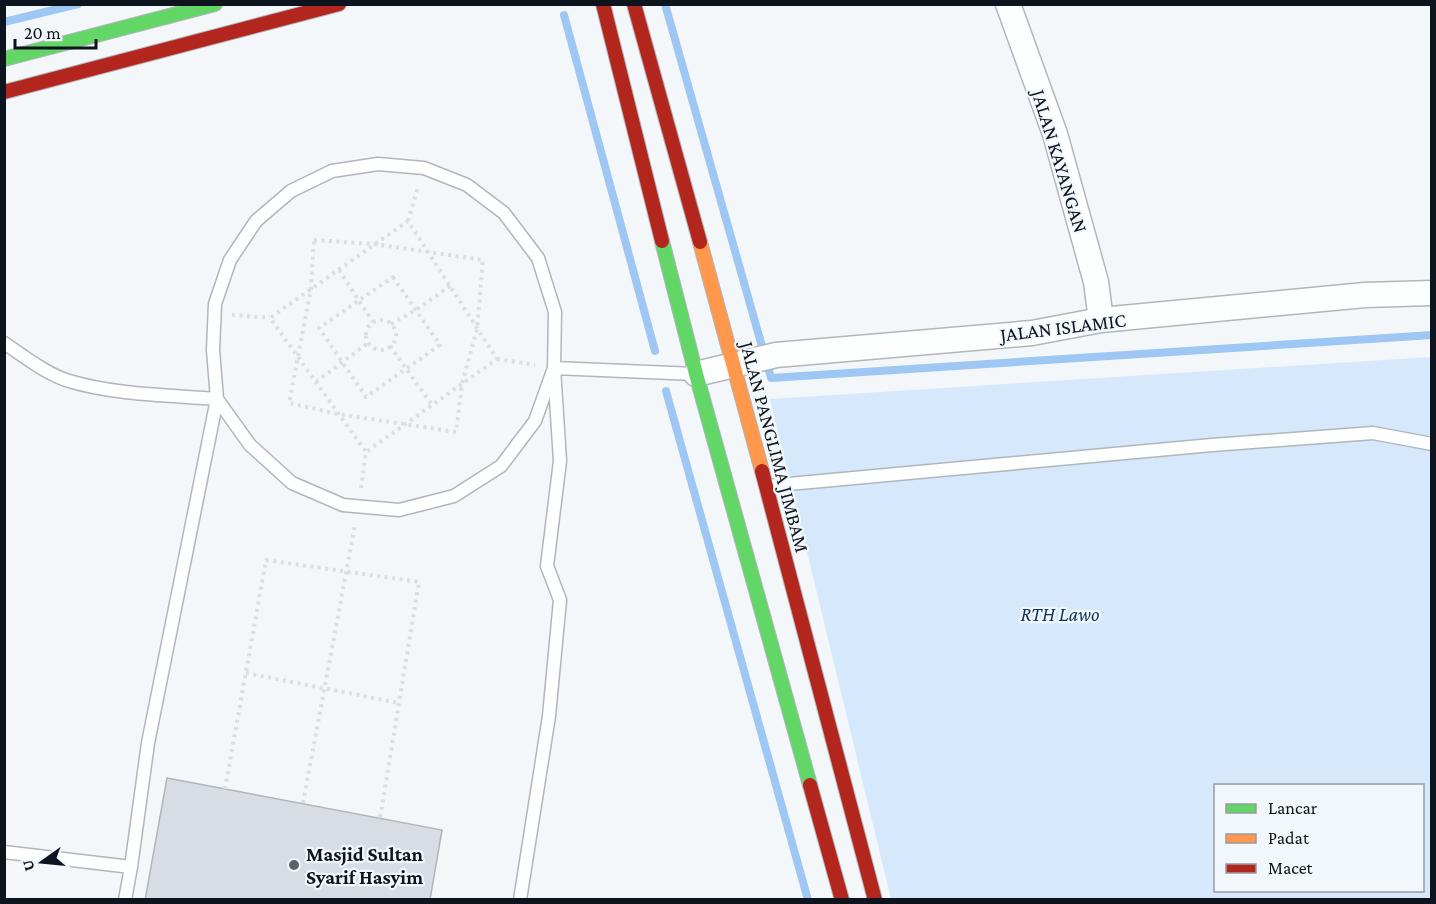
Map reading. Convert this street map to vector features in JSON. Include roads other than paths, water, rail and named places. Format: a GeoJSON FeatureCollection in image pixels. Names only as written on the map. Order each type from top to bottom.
{"type":"FeatureCollection","features":[{"type":"Feature","properties":{"kind":"street"},"geometry":{"type":"LineString","coordinates":[[4,59],[215,4]]}},
{"type":"Feature","properties":{"kind":"street"},"geometry":{"type":"LineString","coordinates":[[4,92],[339,4]]}},
{"type":"Feature","properties":{"kind":"street"},"geometry":{"type":"LineString","coordinates":[[603,4],[696,374],[842,900]]}},
{"type":"Feature","properties":{"kind":"street","name":"JALAN PANGLIMA JIMBAM"},"geometry":{"type":"LineString","coordinates":[[634,4],[734,365],[875,900]]}},
{"type":"Feature","properties":{"kind":"street","name":"JALAN KAYANGAN"},"geometry":{"type":"LineString","coordinates":[[1008,4],[1055,134],[1096,282],[1101,320]]}},
{"type":"Feature","properties":{"kind":"street","name":"JALAN ISLAMIC"},"geometry":{"type":"LineString","coordinates":[[696,374],[776,355],[1032,333],[1101,320],[1365,295],[1431,293]]}},
{"type":"Feature","properties":{"kind":"lane"},"geometry":{"type":"LineString","coordinates":[[126,900],[148,743],[218,399],[213,350],[215,304],[230,260],[256,221],[291,191],[332,171],[378,164],[424,168],[467,185],[504,213],[538,258],[555,312],[554,369],[560,461],[547,566],[560,600],[549,716],[520,900]]}},
{"type":"Feature","properties":{"kind":"lane"},"geometry":{"type":"LineString","coordinates":[[4,343],[67,381],[122,391],[218,399]]}},
{"type":"Feature","properties":{"kind":"lane"},"geometry":{"type":"LineString","coordinates":[[554,369],[696,374]]}},
{"type":"Feature","properties":{"kind":"lane"},"geometry":{"type":"LineString","coordinates":[[218,399],[250,445],[292,483],[343,505],[399,510],[453,496],[501,466],[535,421],[554,369]]}},
{"type":"Feature","properties":{"kind":"lane"},"geometry":{"type":"LineString","coordinates":[[765,486],[1212,445],[1373,433],[1431,444]]}},
{"type":"Feature","properties":{"kind":"lane"},"geometry":{"type":"LineString","coordinates":[[4,852],[131,867]]}},
{"type":"Feature","properties":{"kind":"waterway"},"geometry":{"type":"LineString","coordinates":[[4,22],[78,4]]}},
{"type":"Feature","properties":{"kind":"waterway"},"geometry":{"type":"LineString","coordinates":[[665,4],[771,378],[1432,335]]}},
{"type":"Feature","properties":{"kind":"waterway"},"geometry":{"type":"LineString","coordinates":[[564,15],[655,351]]}},
{"type":"Feature","properties":{"kind":"waterway"},"geometry":{"type":"LineString","coordinates":[[666,391],[808,900]]}},
{"type":"Feature","properties":{"kind":"place","name":"Masjid Sultan Syarif Hasyim"},"geometry":{"type":"Point","coordinates":[294,865]}},
{"type":"Feature","properties":{"kind":"park label","name":"RTH Lawo"},"geometry":{"type":"Point","coordinates":[1060,614]}}]}
